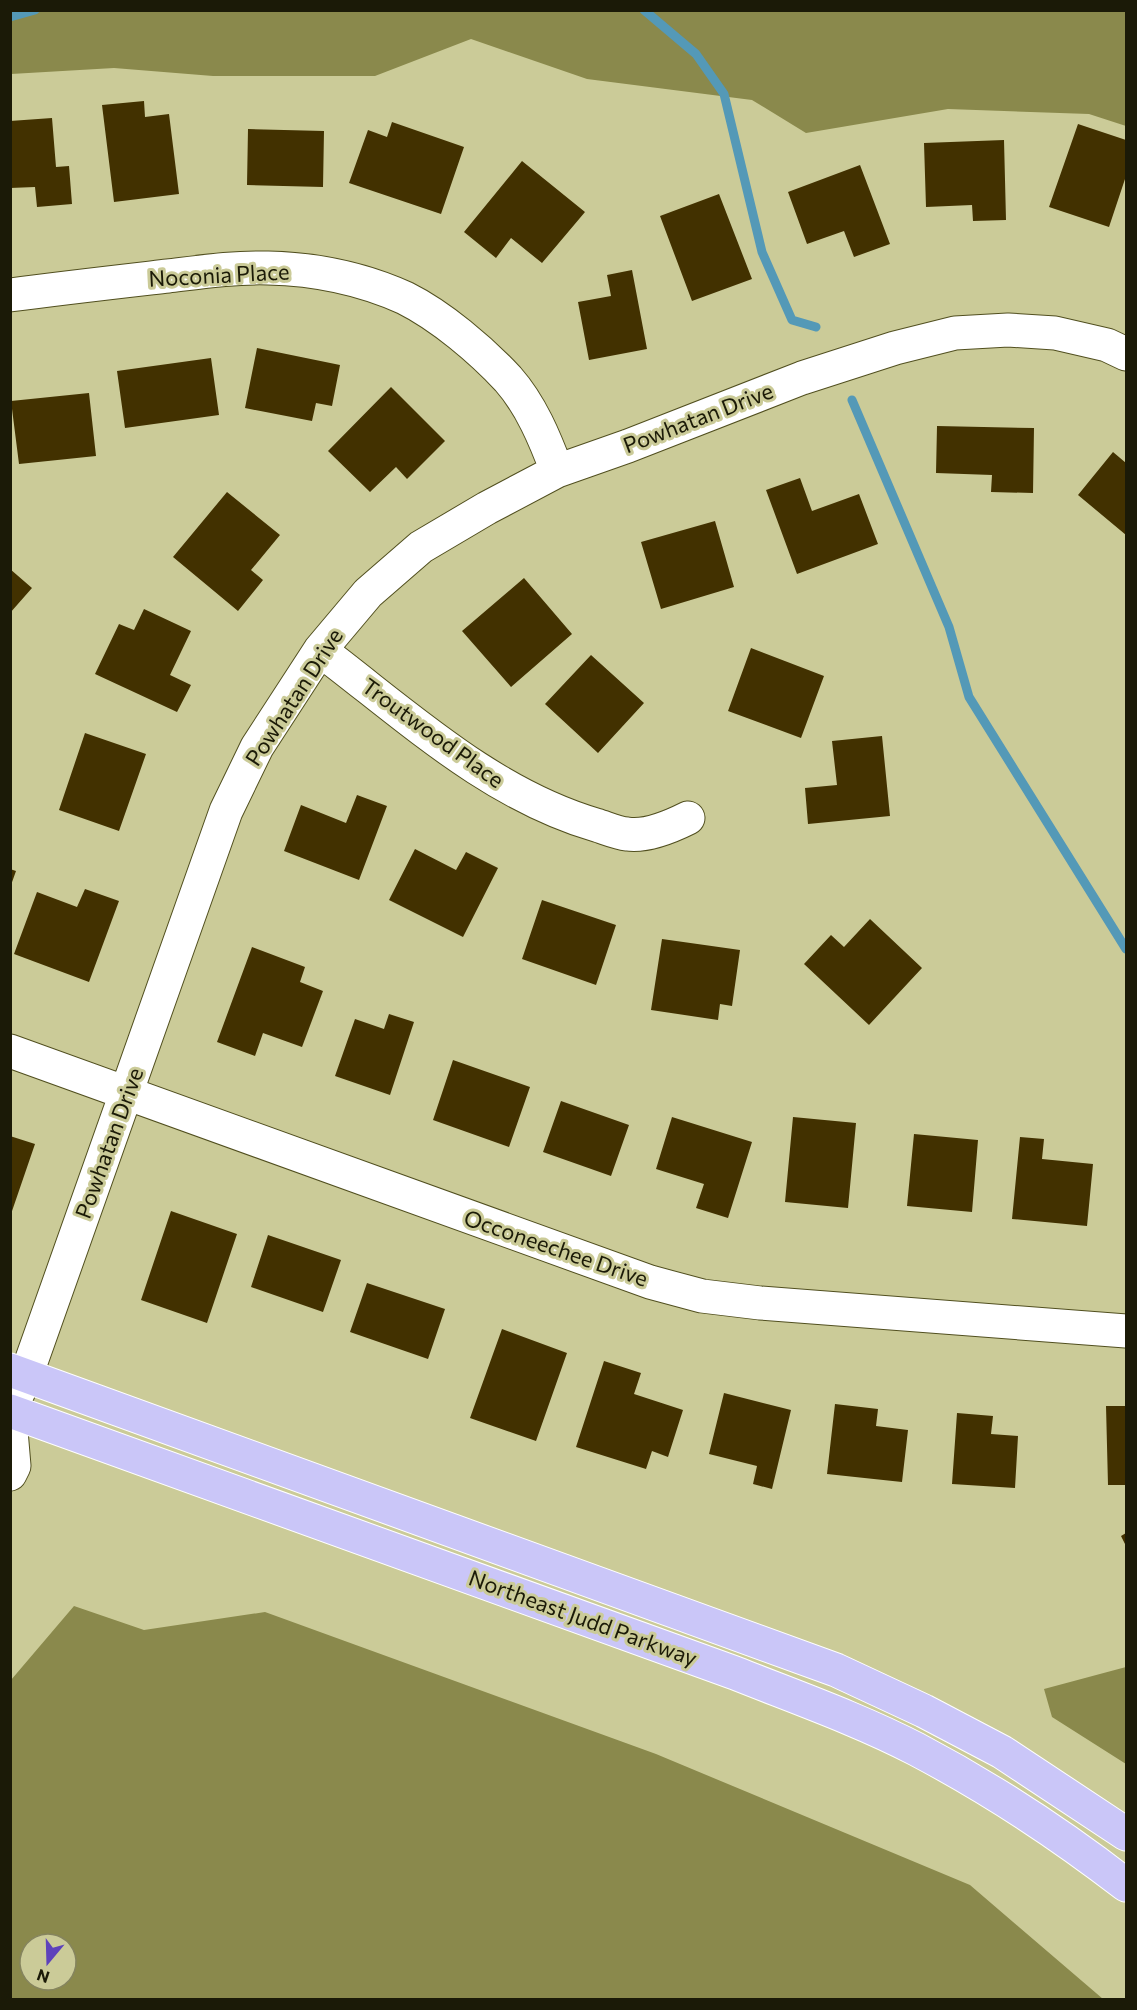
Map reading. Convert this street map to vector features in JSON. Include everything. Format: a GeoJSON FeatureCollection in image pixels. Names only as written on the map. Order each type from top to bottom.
{"type":"FeatureCollection","features":[{"type":"Feature","properties":{"kind":"highway","name":"Northeast Judd Parkway"},"geometry":{"type":"LineString","coordinates":[[18,1373],[836,1670],[924,1711],[1002,1752],[1126,1834]]}},
{"type":"Feature","properties":{"kind":"highway","name":"Northeast Judd Parkway"},"geometry":{"type":"LineString","coordinates":[[10,1411],[735,1673],[836,1714],[915,1749],[989,1790],[1072,1844],[1126,1885]]}},
{"type":"Feature","properties":{"kind":"street","name":"Noconia Place"},"geometry":{"type":"LineString","coordinates":[[10,295],[220,270],[267,268],[316,271],[361,283],[405,298],[458,332],[500,372],[528,408],[545,440],[557,471]]}},
{"type":"Feature","properties":{"kind":"street","name":"Powhatan Drive"},"geometry":{"type":"LineString","coordinates":[[10,1411],[18,1373],[126,1095],[226,811],[257,747],[320,650],[368,593],[421,547],[487,508],[557,471],[628,446],[802,378],[895,348],[955,333],[1008,330],[1055,333],[1107,345],[1126,354]]}},
{"type":"Feature","properties":{"kind":"street","name":"Troutwood Place"},"geometry":{"type":"LineString","coordinates":[[320,650],[440,743],[506,787],[572,818],[629,835],[664,829],[688,818]]}},
{"type":"Feature","properties":{"kind":"street","name":"Occoneechee Drive"},"geometry":{"type":"LineString","coordinates":[[10,1052],[650,1282],[702,1296],[760,1303],[1126,1331]]}},
{"type":"Feature","properties":{"kind":"street"},"geometry":{"type":"LineString","coordinates":[[10,1419],[14,1466],[10,1474]]}},
{"type":"Feature","properties":{"kind":"shaded area"},"geometry":{"type":"Polygon","coordinates":[[[11,10],[1126,11],[1126,126],[1089,114],[948,109],[806,133],[752,100],[587,79],[471,39],[375,76],[213,76],[114,68],[11,74],[11,10]]]}},
{"type":"Feature","properties":{"kind":"shaded area"},"geometry":{"type":"Polygon","coordinates":[[[74,1606],[144,1630],[265,1612],[656,1754],[970,1885],[1103,1999],[11,1999],[11,1680],[74,1606]]]}},
{"type":"Feature","properties":{"kind":"shaded area"},"geometry":{"type":"Polygon","coordinates":[[[1126,1667],[1126,1764],[1052,1717],[1044,1689],[1126,1667]]]}},
{"type":"Feature","properties":{"kind":"building"},"geometry":{"type":"Polygon","coordinates":[[[144,101],[145,117],[169,114],[179,194],[114,202],[102,105],[144,101]]]}},
{"type":"Feature","properties":{"kind":"building"},"geometry":{"type":"Polygon","coordinates":[[[52,118],[56,167],[69,166],[72,204],[37,207],[35,187],[10,188],[10,121],[52,118]]]}},
{"type":"Feature","properties":{"kind":"building"},"geometry":{"type":"Polygon","coordinates":[[[392,122],[464,147],[441,214],[349,183],[368,130],[387,137],[392,122]]]}},
{"type":"Feature","properties":{"kind":"building"},"geometry":{"type":"Polygon","coordinates":[[[1078,124],[1126,140],[1126,176],[1109,227],[1049,207],[1078,124]]]}},
{"type":"Feature","properties":{"kind":"building"},"geometry":{"type":"Polygon","coordinates":[[[248,129],[324,131],[323,187],[247,185],[248,129]]]}},
{"type":"Feature","properties":{"kind":"building"},"geometry":{"type":"Polygon","coordinates":[[[1004,140],[1006,220],[973,221],[972,205],[926,207],[924,143],[1004,140]]]}},
{"type":"Feature","properties":{"kind":"building"},"geometry":{"type":"Polygon","coordinates":[[[522,161],[585,212],[542,263],[511,238],[496,258],[464,232],[522,161]]]}},
{"type":"Feature","properties":{"kind":"building"},"geometry":{"type":"Polygon","coordinates":[[[860,165],[890,244],[854,257],[844,231],[807,244],[788,192],[860,165]]]}},
{"type":"Feature","properties":{"kind":"building"},"geometry":{"type":"Polygon","coordinates":[[[719,194],[752,279],[692,301],[660,216],[719,194]]]}},
{"type":"Feature","properties":{"kind":"building"},"geometry":{"type":"Polygon","coordinates":[[[632,270],[647,349],[589,360],[578,302],[611,296],[607,275],[632,270]]]}},
{"type":"Feature","properties":{"kind":"building"},"geometry":{"type":"Polygon","coordinates":[[[257,348],[340,365],[332,406],[316,403],[312,421],[245,408],[257,348]]]}},
{"type":"Feature","properties":{"kind":"building"},"geometry":{"type":"Polygon","coordinates":[[[211,358],[219,415],[125,428],[117,371],[211,358]]]}},
{"type":"Feature","properties":{"kind":"building"},"geometry":{"type":"Polygon","coordinates":[[[391,387],[445,441],[407,479],[396,467],[370,492],[328,451],[391,387]]]}},
{"type":"Feature","properties":{"kind":"building"},"geometry":{"type":"Polygon","coordinates":[[[89,393],[96,456],[19,464],[11,401],[89,393]]]}},
{"type":"Feature","properties":{"kind":"building"},"geometry":{"type":"Polygon","coordinates":[[[937,426],[1034,428],[1033,493],[991,492],[992,475],[936,473],[937,426]]]}},
{"type":"Feature","properties":{"kind":"building"},"geometry":{"type":"Polygon","coordinates":[[[1113,452],[1126,463],[1126,535],[1078,495],[1113,452]]]}},
{"type":"Feature","properties":{"kind":"building"},"geometry":{"type":"Polygon","coordinates":[[[800,478],[812,511],[859,494],[878,544],[797,574],[766,490],[800,478]]]}},
{"type":"Feature","properties":{"kind":"building"},"geometry":{"type":"Polygon","coordinates":[[[227,492],[280,535],[251,570],[263,580],[238,611],[173,557],[227,492]]]}},
{"type":"Feature","properties":{"kind":"building"},"geometry":{"type":"Polygon","coordinates":[[[715,521],[734,587],[661,609],[641,542],[715,521]]]}},
{"type":"Feature","properties":{"kind":"building"},"geometry":{"type":"Polygon","coordinates":[[[10,569],[32,588],[10,613],[10,569]]]}},
{"type":"Feature","properties":{"kind":"building"},"geometry":{"type":"Polygon","coordinates":[[[524,578],[572,634],[511,687],[462,631],[524,578]]]}},
{"type":"Feature","properties":{"kind":"building"},"geometry":{"type":"Polygon","coordinates":[[[144,609],[191,631],[170,675],[191,685],[177,712],[95,674],[119,624],[134,630],[144,609]]]}},
{"type":"Feature","properties":{"kind":"building"},"geometry":{"type":"Polygon","coordinates":[[[751,648],[824,676],[801,738],[728,711],[751,648]]]}},
{"type":"Feature","properties":{"kind":"building"},"geometry":{"type":"Polygon","coordinates":[[[591,655],[644,703],[598,753],[545,704],[591,655]]]}},
{"type":"Feature","properties":{"kind":"building"},"geometry":{"type":"Polygon","coordinates":[[[85,733],[146,754],[119,831],[59,810],[85,733]]]}},
{"type":"Feature","properties":{"kind":"building"},"geometry":{"type":"Polygon","coordinates":[[[882,736],[890,816],[808,824],[805,788],[837,785],[832,741],[882,736]]]}},
{"type":"Feature","properties":{"kind":"building"},"geometry":{"type":"Polygon","coordinates":[[[357,795],[387,806],[359,880],[284,851],[301,805],[346,823],[357,795]]]}},
{"type":"Feature","properties":{"kind":"building"},"geometry":{"type":"Polygon","coordinates":[[[415,849],[456,870],[466,852],[498,868],[463,937],[389,900],[415,849]]]}},
{"type":"Feature","properties":{"kind":"building"},"geometry":{"type":"Polygon","coordinates":[[[10,869],[16,871],[11,885],[10,885],[10,869]]]}},
{"type":"Feature","properties":{"kind":"building"},"geometry":{"type":"Polygon","coordinates":[[[85,889],[119,901],[89,982],[14,954],[37,892],[77,907],[85,889]]]}},
{"type":"Feature","properties":{"kind":"building"},"geometry":{"type":"Polygon","coordinates":[[[542,900],[616,925],[596,985],[522,959],[542,900]]]}},
{"type":"Feature","properties":{"kind":"building"},"geometry":{"type":"Polygon","coordinates":[[[870,919],[922,968],[869,1025],[804,964],[831,935],[844,947],[870,919]]]}},
{"type":"Feature","properties":{"kind":"building"},"geometry":{"type":"Polygon","coordinates":[[[662,939],[740,950],[732,1006],[720,1004],[718,1020],[651,1010],[662,939]]]}},
{"type":"Feature","properties":{"kind":"building"},"geometry":{"type":"Polygon","coordinates":[[[252,947],[305,967],[300,982],[323,991],[302,1047],[263,1033],[255,1056],[217,1042],[252,947]]]}},
{"type":"Feature","properties":{"kind":"building"},"geometry":{"type":"Polygon","coordinates":[[[389,1014],[414,1022],[390,1095],[335,1076],[355,1019],[384,1029],[389,1014]]]}},
{"type":"Feature","properties":{"kind":"building"},"geometry":{"type":"Polygon","coordinates":[[[453,1060],[530,1087],[509,1147],[433,1120],[453,1060]]]}},
{"type":"Feature","properties":{"kind":"building"},"geometry":{"type":"Polygon","coordinates":[[[561,1101],[629,1125],[611,1176],[543,1152],[561,1101]]]}},
{"type":"Feature","properties":{"kind":"building"},"geometry":{"type":"Polygon","coordinates":[[[672,1117],[752,1142],[728,1218],[696,1208],[704,1184],[656,1169],[672,1117]]]}},
{"type":"Feature","properties":{"kind":"building"},"geometry":{"type":"Polygon","coordinates":[[[793,1117],[856,1123],[848,1208],[785,1202],[793,1117]]]}},
{"type":"Feature","properties":{"kind":"building"},"geometry":{"type":"Polygon","coordinates":[[[914,1134],[978,1140],[972,1212],[907,1206],[914,1134]]]}},
{"type":"Feature","properties":{"kind":"building"},"geometry":{"type":"Polygon","coordinates":[[[10,1136],[35,1144],[11,1214],[10,1214],[10,1136]]]}},
{"type":"Feature","properties":{"kind":"building"},"geometry":{"type":"Polygon","coordinates":[[[1020,1137],[1044,1139],[1042,1159],[1093,1164],[1087,1226],[1012,1219],[1020,1137]]]}},
{"type":"Feature","properties":{"kind":"building"},"geometry":{"type":"Polygon","coordinates":[[[171,1211],[237,1234],[207,1323],[141,1300],[171,1211]]]}},
{"type":"Feature","properties":{"kind":"building"},"geometry":{"type":"Polygon","coordinates":[[[268,1235],[341,1260],[323,1312],[251,1287],[268,1235]]]}},
{"type":"Feature","properties":{"kind":"building"},"geometry":{"type":"Polygon","coordinates":[[[367,1283],[445,1309],[428,1359],[350,1332],[367,1283]]]}},
{"type":"Feature","properties":{"kind":"building"},"geometry":{"type":"Polygon","coordinates":[[[502,1329],[567,1353],[536,1441],[470,1418],[502,1329]]]}},
{"type":"Feature","properties":{"kind":"building"},"geometry":{"type":"Polygon","coordinates":[[[604,1361],[641,1373],[634,1394],[683,1410],[668,1457],[652,1451],[646,1469],[576,1447],[604,1361]]]}},
{"type":"Feature","properties":{"kind":"building"},"geometry":{"type":"Polygon","coordinates":[[[724,1393],[791,1410],[772,1489],[753,1484],[757,1466],[709,1454],[724,1393]]]}},
{"type":"Feature","properties":{"kind":"building"},"geometry":{"type":"Polygon","coordinates":[[[835,1404],[878,1409],[876,1426],[908,1430],[902,1482],[827,1474],[835,1404]]]}},
{"type":"Feature","properties":{"kind":"building"},"geometry":{"type":"Polygon","coordinates":[[[1106,1406],[1126,1406],[1126,1485],[1108,1485],[1106,1406]]]}},
{"type":"Feature","properties":{"kind":"building"},"geometry":{"type":"Polygon","coordinates":[[[957,1413],[993,1416],[991,1434],[1018,1436],[1015,1488],[952,1484],[957,1413]]]}},
{"type":"Feature","properties":{"kind":"building"},"geometry":{"type":"Polygon","coordinates":[[[1126,1533],[1126,1546],[1121,1536],[1126,1533]]]}},
{"type":"Feature","properties":{"kind":"waterway"},"geometry":{"type":"LineString","coordinates":[[10,17],[35,10]]}},
{"type":"Feature","properties":{"kind":"waterway"},"geometry":{"type":"LineString","coordinates":[[644,10],[696,54],[724,94],[762,252],[792,320],[816,327]]}},
{"type":"Feature","properties":{"kind":"waterway"},"geometry":{"type":"LineString","coordinates":[[852,400],[949,627],[969,697],[1126,949]]}}]}
